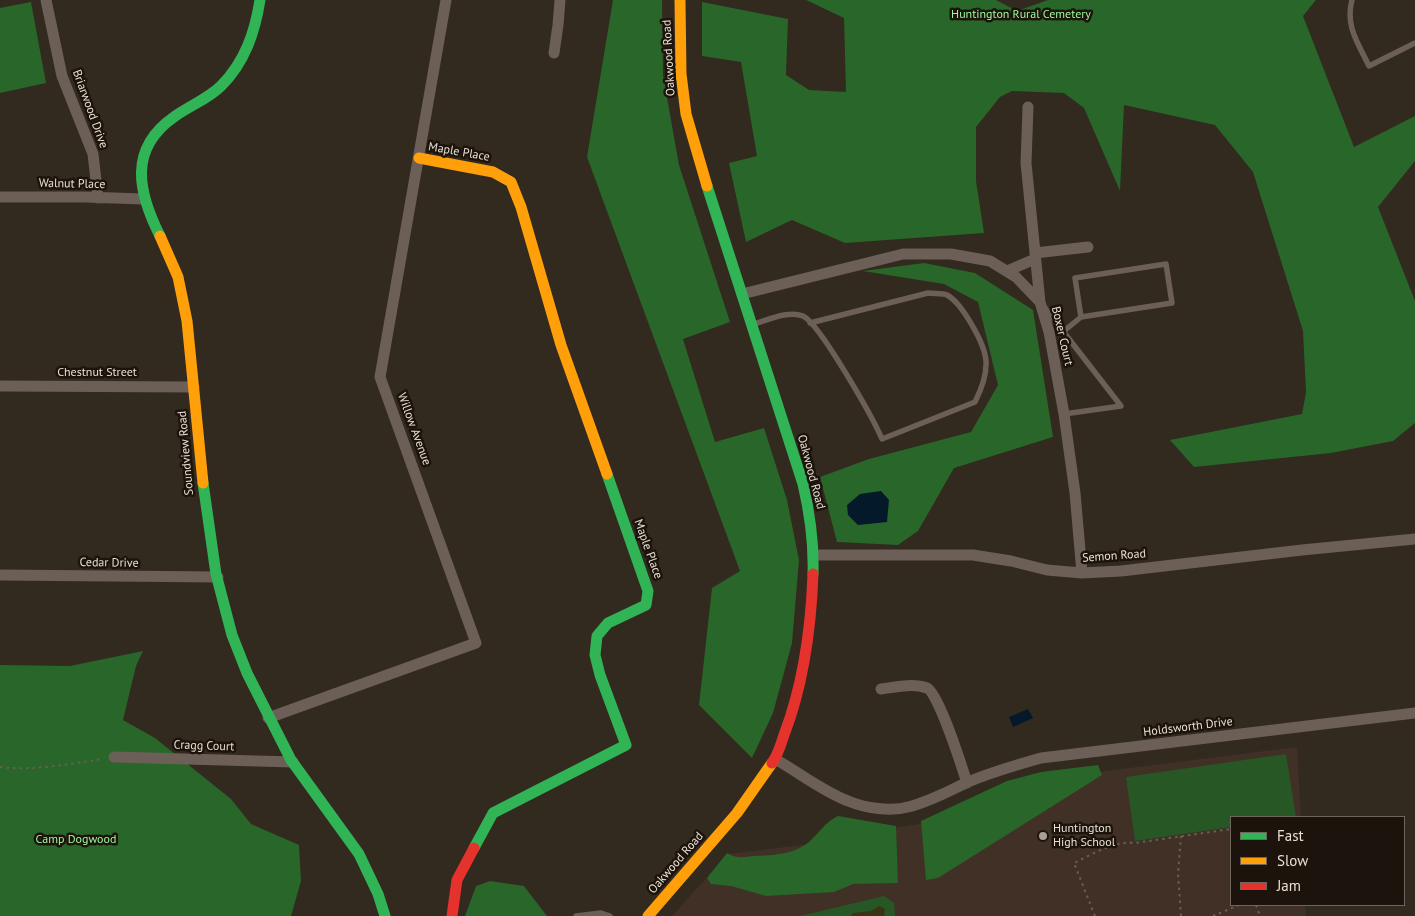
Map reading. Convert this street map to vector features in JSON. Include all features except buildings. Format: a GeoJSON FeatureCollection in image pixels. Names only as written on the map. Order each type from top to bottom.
{"type":"FeatureCollection","features":[{"type":"Feature","properties":{"kind":"street","name":"Briarwood Drive"},"geometry":{"type":"LineString","coordinates":[[46,0],[62,76],[93,154],[98,198]]}},
{"type":"Feature","properties":{"kind":"street","name":"Soundview Road"},"geometry":{"type":"LineString","coordinates":[[260,0],[253,37],[234,70],[220,87],[161,126],[150,141],[143,156],[141,178],[143,200],[178,276],[188,325],[204,505],[218,577],[229,623],[242,664],[292,762],[353,843],[366,866],[381,900],[385,916]]}},
{"type":"Feature","properties":{"kind":"street","name":"Willow Avenue"},"geometry":{"type":"LineString","coordinates":[[268,718],[476,643],[380,377],[446,0]]}},
{"type":"Feature","properties":{"kind":"street"},"geometry":{"type":"LineString","coordinates":[[554,53],[560,0]]}},
{"type":"Feature","properties":{"kind":"street","name":"Oakwood Road"},"geometry":{"type":"LineString","coordinates":[[648,916],[737,813],[775,759],[792,715],[805,665],[812,605],[814,555],[810,516],[803,484],[699,162],[686,114],[681,74],[680,0]]}},
{"type":"Feature","properties":{"kind":"street"},"geometry":{"type":"LineString","coordinates":[[1028,107],[1026,163],[1040,302]]}},
{"type":"Feature","properties":{"kind":"street","name":"Maple Place"},"geometry":{"type":"LineString","coordinates":[[419,158],[494,172],[512,182],[561,345],[648,591],[646,605],[608,623],[597,636],[595,655],[600,675],[626,745],[494,813],[457,880],[452,916]]}},
{"type":"Feature","properties":{"kind":"street","name":"Walnut Place"},"geometry":{"type":"LineString","coordinates":[[0,197],[143,200]]}},
{"type":"Feature","properties":{"kind":"street"},"geometry":{"type":"LineString","coordinates":[[1007,271],[1035,256],[1088,247]]}},
{"type":"Feature","properties":{"kind":"street","name":"Boxer Court"},"geometry":{"type":"LineString","coordinates":[[742,294],[903,254],[951,254],[990,261],[1016,277],[1040,302],[1049,332],[1064,414],[1075,493],[1082,573]]}},
{"type":"Feature","properties":{"kind":"street","name":"Chestnut Street"},"geometry":{"type":"LineString","coordinates":[[0,386],[194,387]]}},
{"type":"Feature","properties":{"kind":"street","name":"Semon Road"},"geometry":{"type":"LineString","coordinates":[[814,555],[973,555],[1011,561],[1047,570],[1082,573],[1121,571],[1415,539]]}},
{"type":"Feature","properties":{"kind":"street","name":"Cedar Drive"},"geometry":{"type":"LineString","coordinates":[[0,575],[218,577]]}},
{"type":"Feature","properties":{"kind":"street"},"geometry":{"type":"LineString","coordinates":[[881,689],[913,686],[927,688],[932,691],[945,720],[967,782]]}},
{"type":"Feature","properties":{"kind":"street","name":"Holdsworth Drive"},"geometry":{"type":"LineString","coordinates":[[775,759],[832,794],[849,802],[891,809],[907,808],[1005,767],[1041,758],[1415,713]]}},
{"type":"Feature","properties":{"kind":"street","name":"Cragg Court"},"geometry":{"type":"LineString","coordinates":[[114,757],[292,762]]}},
{"type":"Feature","properties":{"kind":"lane"},"geometry":{"type":"LineString","coordinates":[[1352,0],[1349,12],[1351,27],[1369,66],[1415,43]]}},
{"type":"Feature","properties":{"kind":"lane"},"geometry":{"type":"LineString","coordinates":[[1064,331],[1081,317],[1172,303],[1166,264],[1075,278],[1081,317]]}},
{"type":"Feature","properties":{"kind":"lane"},"geometry":{"type":"LineString","coordinates":[[752,325],[789,314],[804,316],[810,323],[819,332],[870,413],[882,439],[975,402],[982,386],[986,360],[975,331],[958,304],[946,295],[928,293],[810,323]]}},
{"type":"Feature","properties":{"kind":"lane"},"geometry":{"type":"LineString","coordinates":[[1040,302],[1121,406],[1064,414]]}},
{"type":"Feature","properties":{"kind":"lane"},"geometry":{"type":"LineString","coordinates":[[576,916],[601,913],[610,916]]}},
{"type":"Feature","properties":{"kind":"path"},"geometry":{"type":"LineString","coordinates":[[0,767],[65,765],[114,757]]}},
{"type":"Feature","properties":{"kind":"path"},"geometry":{"type":"LineString","coordinates":[[1095,916],[1074,863],[1108,847],[1124,842],[1135,843],[1230,829]]}},
{"type":"Feature","properties":{"kind":"path"},"geometry":{"type":"LineString","coordinates":[[1181,836],[1178,874],[1181,916]]}},
{"type":"Feature","properties":{"kind":"path"},"geometry":{"type":"LineString","coordinates":[[1213,916],[1238,906]]}},
{"type":"Feature","properties":{"kind":"shaded area","name":"Huntington High School"},"geometry":{"type":"Polygon","coordinates":[[[1297,747],[1301,816],[1230,816],[1230,906],[1305,906],[1306,916],[672,916],[728,854],[809,844],[899,827],[1057,803],[1057,777],[1297,747]]]}},
{"type":"Feature","properties":{"kind":"green space"},"geometry":{"type":"Polygon","coordinates":[[[613,0],[662,0],[663,75],[679,165],[730,322],[683,339],[715,442],[764,428],[787,500],[799,560],[792,643],[773,713],[752,758],[699,705],[712,588],[740,571],[587,157],[613,0]]]}},
{"type":"Feature","properties":{"kind":"green space","name":"Huntington Rural Cemetery"},"geometry":{"type":"Polygon","coordinates":[[[806,0],[996,0],[1017,11],[1048,0],[1316,0],[1303,16],[1354,147],[1415,116],[1415,161],[1378,207],[1415,301],[1415,423],[1393,441],[1331,453],[1194,467],[1170,440],[1302,414],[1306,392],[1303,331],[1253,172],[1215,125],[1124,105],[1120,191],[1084,108],[1064,93],[1012,91],[1000,97],[976,127],[976,181],[984,233],[845,243],[792,220],[746,242],[729,163],[757,156],[741,62],[702,56],[702,2],[788,19],[786,75],[809,90],[846,92],[844,18],[806,0]]]}},
{"type":"Feature","properties":{"kind":"green space"},"geometry":{"type":"Polygon","coordinates":[[[31,2],[46,83],[0,93],[0,8],[31,2]]]}},
{"type":"Feature","properties":{"kind":"green space"},"geometry":{"type":"Polygon","coordinates":[[[924,263],[975,273],[1033,310],[1053,437],[954,468],[918,531],[898,545],[837,542],[820,477],[869,459],[971,432],[998,385],[978,302],[944,284],[863,271],[924,263]]]}},
{"type":"Feature","properties":{"kind":"green space","name":"Camp Dogwood"},"geometry":{"type":"Polygon","coordinates":[[[143,651],[136,666],[123,720],[155,738],[231,799],[251,824],[299,845],[301,881],[291,916],[0,916],[0,665],[70,666],[143,651]]]}},
{"type":"Feature","properties":{"kind":"green space"},"geometry":{"type":"Polygon","coordinates":[[[1286,754],[1296,816],[1230,816],[1230,827],[1135,841],[1126,777],[1286,754]]]}},
{"type":"Feature","properties":{"kind":"green space"},"geometry":{"type":"Polygon","coordinates":[[[1098,765],[1102,775],[938,878],[926,880],[921,821],[1007,781],[1041,772],[1098,765]]]}},
{"type":"Feature","properties":{"kind":"green space"},"geometry":{"type":"Polygon","coordinates":[[[838,816],[896,826],[898,883],[853,884],[834,892],[766,896],[731,886],[711,884],[707,878],[727,853],[743,857],[776,855],[796,850],[809,842],[826,824],[838,816]]]}},
{"type":"Feature","properties":{"kind":"green space"},"geometry":{"type":"Polygon","coordinates":[[[490,881],[524,886],[547,916],[465,916],[476,886],[490,881]]]}},
{"type":"Feature","properties":{"kind":"green space"},"geometry":{"type":"Polygon","coordinates":[[[884,896],[894,903],[895,916],[800,916],[884,896]]]}},
{"type":"Feature","properties":{"kind":"sand"},"geometry":{"type":"Polygon","coordinates":[[[879,906],[885,909],[884,916],[851,916],[853,913],[871,911],[879,906]]]}},
{"type":"Feature","properties":{"kind":"water"},"geometry":{"type":"Polygon","coordinates":[[[881,491],[889,500],[887,522],[858,525],[848,515],[847,505],[860,494],[881,491]]]}},
{"type":"Feature","properties":{"kind":"water"},"geometry":{"type":"Polygon","coordinates":[[[1028,709],[1033,718],[1013,727],[1009,717],[1028,709]]]}},
{"type":"Feature","properties":{"kind":"traffic: fast"},"geometry":{"type":"LineString","coordinates":[[160,236],[146,203],[143,187],[144,157],[149,143],[159,129],[174,117],[210,95],[221,86],[237,67],[252,35],[260,0]]}},
{"type":"Feature","properties":{"kind":"traffic: fast"},"geometry":{"type":"LineString","coordinates":[[707,186],[803,484],[811,529],[813,574]]}},
{"type":"Feature","properties":{"kind":"traffic: fast"},"geometry":{"type":"LineString","coordinates":[[474,848],[493,813],[626,745],[600,675],[595,655],[597,636],[608,623],[646,605],[648,591],[607,474]]}},
{"type":"Feature","properties":{"kind":"traffic: fast"},"geometry":{"type":"LineString","coordinates":[[203,483],[216,574],[232,635],[247,673],[291,760],[359,854],[378,894],[385,916]]}},
{"type":"Feature","properties":{"kind":"traffic: slow"},"geometry":{"type":"LineString","coordinates":[[680,0],[681,74],[686,114],[707,186]]}},
{"type":"Feature","properties":{"kind":"traffic: slow"},"geometry":{"type":"LineString","coordinates":[[419,158],[493,172],[511,182],[521,207],[561,345],[607,474]]}},
{"type":"Feature","properties":{"kind":"traffic: slow"},"geometry":{"type":"LineString","coordinates":[[160,236],[178,277],[187,321],[203,483]]}},
{"type":"Feature","properties":{"kind":"traffic: slow"},"geometry":{"type":"LineString","coordinates":[[648,916],[737,813],[772,763]]}},
{"type":"Feature","properties":{"kind":"traffic: jam"},"geometry":{"type":"LineString","coordinates":[[772,763],[779,749],[797,696],[808,635],[813,574]]}},
{"type":"Feature","properties":{"kind":"traffic: jam"},"geometry":{"type":"LineString","coordinates":[[452,916],[457,880],[474,848]]}},
{"type":"Feature","properties":{"kind":"place","name":"Huntington High School"},"geometry":{"type":"Point","coordinates":[1043,836]}}]}
